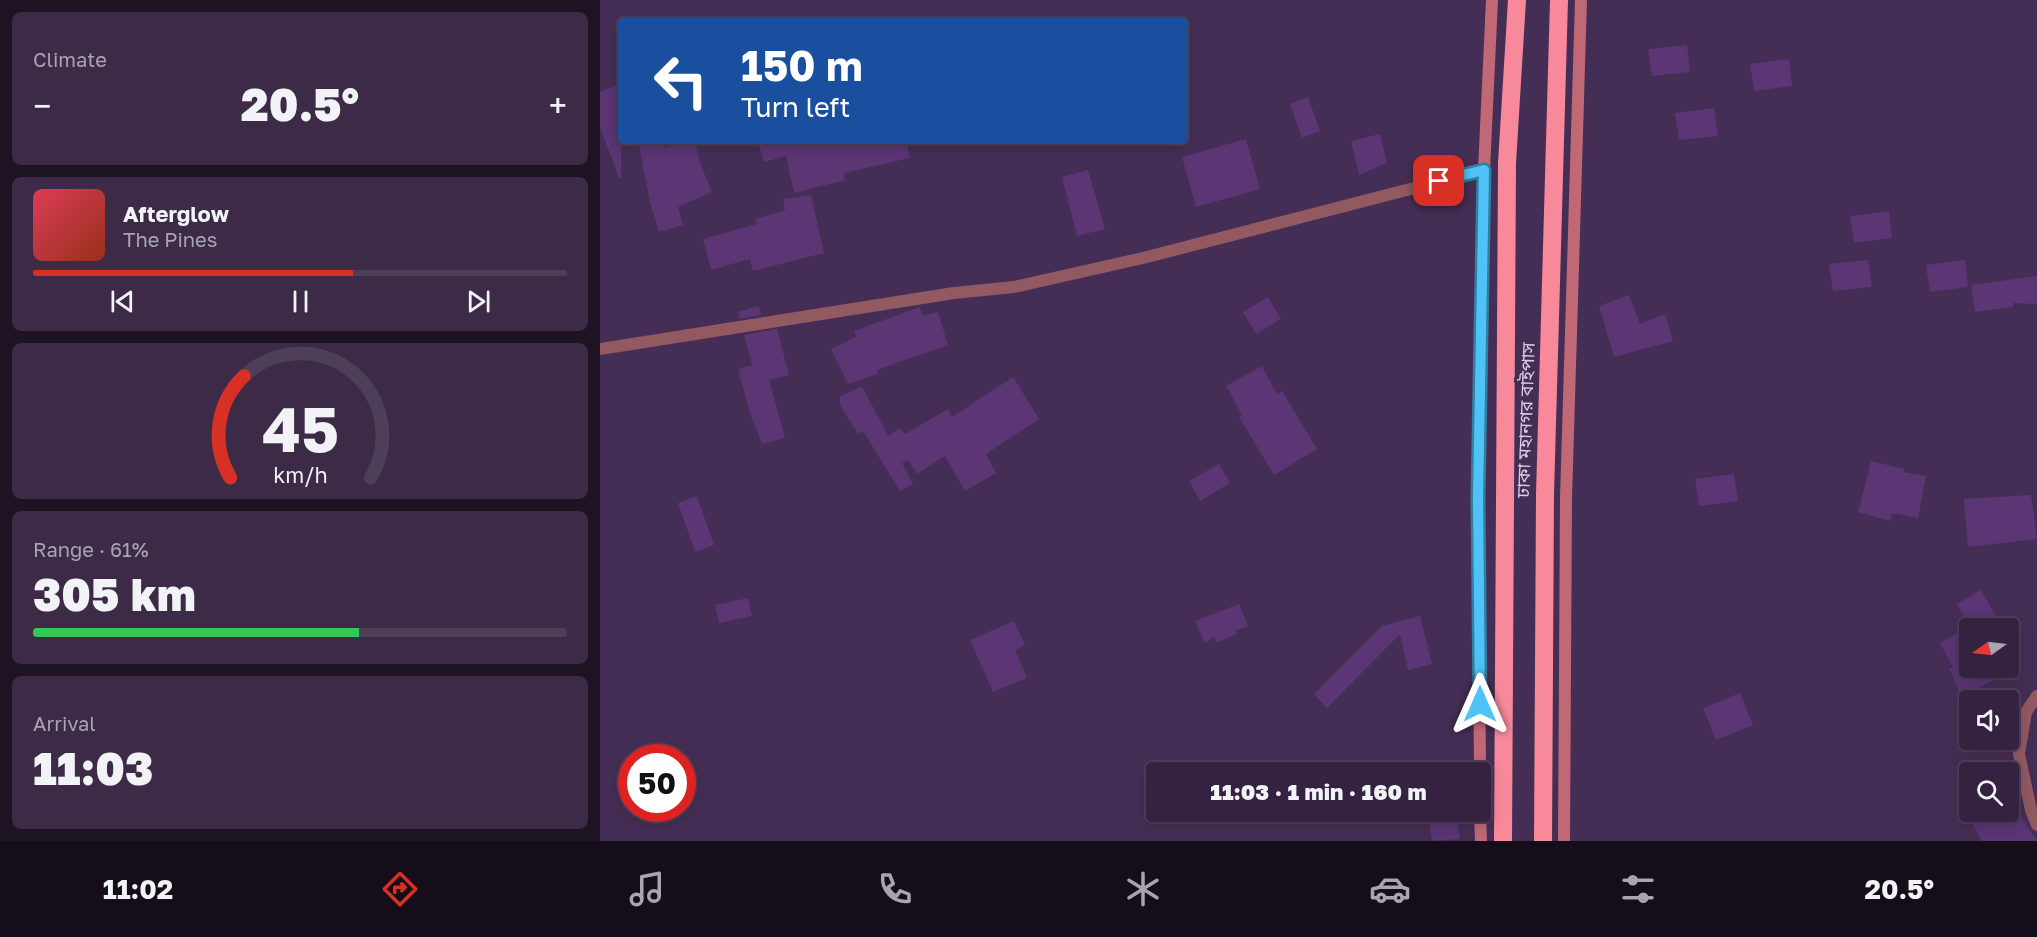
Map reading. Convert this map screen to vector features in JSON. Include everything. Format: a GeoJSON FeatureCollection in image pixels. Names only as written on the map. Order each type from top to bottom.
{"type":"FeatureCollection","features":[{"type":"Feature","properties":{"kind":"highway"},"geometry":{"type":"LineString","coordinates":[[1503,841],[1507,163],[1517,0]]}},
{"type":"Feature","properties":{"kind":"highway","name":"ঢাকা মহানগর বাইপাস"},"geometry":{"type":"LineString","coordinates":[[1543,841],[1545,494],[1559,0]]}},
{"type":"Feature","properties":{"kind":"main road"},"geometry":{"type":"LineString","coordinates":[[1480,762],[1478,497],[1484,170],[1492,0]]}},
{"type":"Feature","properties":{"kind":"main road"},"geometry":{"type":"LineString","coordinates":[[1564,841],[1566,498],[1581,0]]}},
{"type":"Feature","properties":{"kind":"main road"},"geometry":{"type":"LineString","coordinates":[[1480,822],[1481,841]]}},
{"type":"Feature","properties":{"kind":"street"},"geometry":{"type":"LineString","coordinates":[[600,349],[954,293],[1014,287],[1143,258],[1484,170]]}},
{"type":"Feature","properties":{"kind":"street"},"geometry":{"type":"LineString","coordinates":[[2037,696],[2026,712],[2019,754],[2031,810],[2037,825]]}},
{"type":"Feature","properties":{"kind":"building"},"geometry":{"type":"Polygon","coordinates":[[[1687,45],[1690,72],[1652,76],[1648,49],[1687,45]]]}},
{"type":"Feature","properties":{"kind":"building"},"geometry":{"type":"Polygon","coordinates":[[[1789,59],[1792,86],[1754,91],[1750,64],[1789,59]]]}},
{"type":"Feature","properties":{"kind":"building"},"geometry":{"type":"Polygon","coordinates":[[[618,85],[618,144],[621,144],[621,178],[619,178],[600,127],[600,92],[618,85]]]}},
{"type":"Feature","properties":{"kind":"building"},"geometry":{"type":"Polygon","coordinates":[[[1308,97],[1320,131],[1302,138],[1290,104],[1308,97]]]}},
{"type":"Feature","properties":{"kind":"building"},"geometry":{"type":"Polygon","coordinates":[[[1714,108],[1718,136],[1679,140],[1675,113],[1714,108]]]}},
{"type":"Feature","properties":{"kind":"building"},"geometry":{"type":"Polygon","coordinates":[[[1380,134],[1387,163],[1359,175],[1351,141],[1380,134]]]}},
{"type":"Feature","properties":{"kind":"building"},"geometry":{"type":"Polygon","coordinates":[[[1246,139],[1260,189],[1196,207],[1182,157],[1246,139]]]}},
{"type":"Feature","properties":{"kind":"building"},"geometry":{"type":"Polygon","coordinates":[[[639,144],[662,144],[663,148],[696,144],[700,163],[712,192],[678,207],[683,225],[659,232],[650,202],[639,144]]]}},
{"type":"Feature","properties":{"kind":"building"},"geometry":{"type":"Polygon","coordinates":[[[759,144],[907,144],[910,158],[844,173],[845,180],[794,193],[786,156],[764,162],[759,144]]]}},
{"type":"Feature","properties":{"kind":"building"},"geometry":{"type":"Polygon","coordinates":[[[1088,170],[1105,229],[1077,236],[1062,177],[1088,170]]]}},
{"type":"Feature","properties":{"kind":"building"},"geometry":{"type":"Polygon","coordinates":[[[811,195],[824,253],[753,271],[750,259],[711,270],[703,239],[757,224],[755,219],[785,210],[783,199],[811,195]]]}},
{"type":"Feature","properties":{"kind":"building"},"geometry":{"type":"Polygon","coordinates":[[[1889,211],[1892,238],[1854,243],[1850,216],[1889,211]]]}},
{"type":"Feature","properties":{"kind":"building"},"geometry":{"type":"Polygon","coordinates":[[[1868,260],[1872,287],[1833,291],[1829,264],[1868,260]]]}},
{"type":"Feature","properties":{"kind":"building"},"geometry":{"type":"Polygon","coordinates":[[[1965,260],[1968,287],[1930,292],[1926,265],[1965,260]]]}},
{"type":"Feature","properties":{"kind":"building"},"geometry":{"type":"Polygon","coordinates":[[[2037,276],[2037,304],[2013,303],[2013,307],[1975,312],[1971,285],[2037,276]]]}},
{"type":"Feature","properties":{"kind":"building"},"geometry":{"type":"Polygon","coordinates":[[[1629,295],[1640,324],[1665,314],[1673,341],[1614,357],[1599,306],[1629,295]]]}},
{"type":"Feature","properties":{"kind":"building"},"geometry":{"type":"Polygon","coordinates":[[[1268,297],[1281,319],[1256,334],[1243,312],[1268,297]]]}},
{"type":"Feature","properties":{"kind":"building"},"geometry":{"type":"Polygon","coordinates":[[[759,306],[761,315],[740,319],[738,312],[759,306]]]}},
{"type":"Feature","properties":{"kind":"building"},"geometry":{"type":"Polygon","coordinates":[[[920,307],[923,316],[938,312],[948,345],[877,370],[878,374],[848,384],[831,349],[856,337],[854,331],[920,307]]]}},
{"type":"Feature","properties":{"kind":"building"},"geometry":{"type":"Polygon","coordinates":[[[777,329],[789,375],[769,380],[785,438],[762,444],[750,413],[738,369],[752,365],[744,335],[777,329]]]}},
{"type":"Feature","properties":{"kind":"building"},"geometry":{"type":"Polygon","coordinates":[[[1262,366],[1277,394],[1282,391],[1317,449],[1274,475],[1239,417],[1242,415],[1226,386],[1262,366]]]}},
{"type":"Feature","properties":{"kind":"building"},"geometry":{"type":"Polygon","coordinates":[[[1013,377],[1039,419],[986,454],[996,473],[965,491],[945,456],[917,474],[908,460],[902,463],[913,484],[900,491],[863,431],[858,434],[840,405],[840,397],[862,386],[888,436],[900,428],[905,434],[948,409],[952,417],[1013,377]]]}},
{"type":"Feature","properties":{"kind":"building"},"geometry":{"type":"Polygon","coordinates":[[[1871,461],[1904,469],[1903,472],[1926,476],[1918,518],[1892,513],[1890,521],[1858,512],[1871,461]]]}},
{"type":"Feature","properties":{"kind":"building"},"geometry":{"type":"Polygon","coordinates":[[[1219,464],[1230,483],[1200,501],[1189,481],[1219,464]]]}},
{"type":"Feature","properties":{"kind":"building"},"geometry":{"type":"Polygon","coordinates":[[[1734,474],[1738,501],[1699,506],[1695,479],[1734,474]]]}},
{"type":"Feature","properties":{"kind":"building"},"geometry":{"type":"Polygon","coordinates":[[[2031,495],[2037,539],[1968,547],[1964,499],[2031,495]]]}},
{"type":"Feature","properties":{"kind":"building"},"geometry":{"type":"Polygon","coordinates":[[[697,496],[714,545],[695,552],[678,503],[697,496]]]}},
{"type":"Feature","properties":{"kind":"building"},"geometry":{"type":"Polygon","coordinates":[[[1981,590],[1997,618],[1965,618],[1957,604],[1981,590]]]}},
{"type":"Feature","properties":{"kind":"building"},"geometry":{"type":"Polygon","coordinates":[[[748,598],[752,616],[719,623],[715,605],[748,598]]]}},
{"type":"Feature","properties":{"kind":"building"},"geometry":{"type":"Polygon","coordinates":[[[1239,604],[1248,626],[1216,643],[1214,637],[1205,643],[1195,621],[1239,604]]]}},
{"type":"Feature","properties":{"kind":"building"},"geometry":{"type":"Polygon","coordinates":[[[1420,616],[1432,664],[1408,670],[1400,634],[1327,708],[1314,694],[1382,626],[1420,616]]]}},
{"type":"Feature","properties":{"kind":"building"},"geometry":{"type":"Polygon","coordinates":[[[1014,621],[1025,645],[1015,650],[1027,678],[993,692],[970,640],[1014,621]]]}},
{"type":"Feature","properties":{"kind":"building"},"geometry":{"type":"Polygon","coordinates":[[[1959,632],[1959,678],[1998,678],[1976,690],[1959,691],[1949,668],[1953,668],[1940,643],[1959,632]]]}},
{"type":"Feature","properties":{"kind":"building"},"geometry":{"type":"Polygon","coordinates":[[[1740,693],[1753,725],[1716,740],[1703,708],[1740,693]]]}},
{"type":"Feature","properties":{"kind":"building"},"geometry":{"type":"Polygon","coordinates":[[[2019,814],[2037,841],[1982,841],[1972,822],[2019,822],[2019,814]]]}},
{"type":"Feature","properties":{"kind":"building"},"geometry":{"type":"Polygon","coordinates":[[[1429,822],[1458,822],[1460,839],[1432,841],[1429,822]]]}},
{"type":"Feature","properties":{"kind":"route"},"geometry":{"type":"LineString","coordinates":[[1439,181],[1484,170],[1478,497],[1480,704]]}}]}
